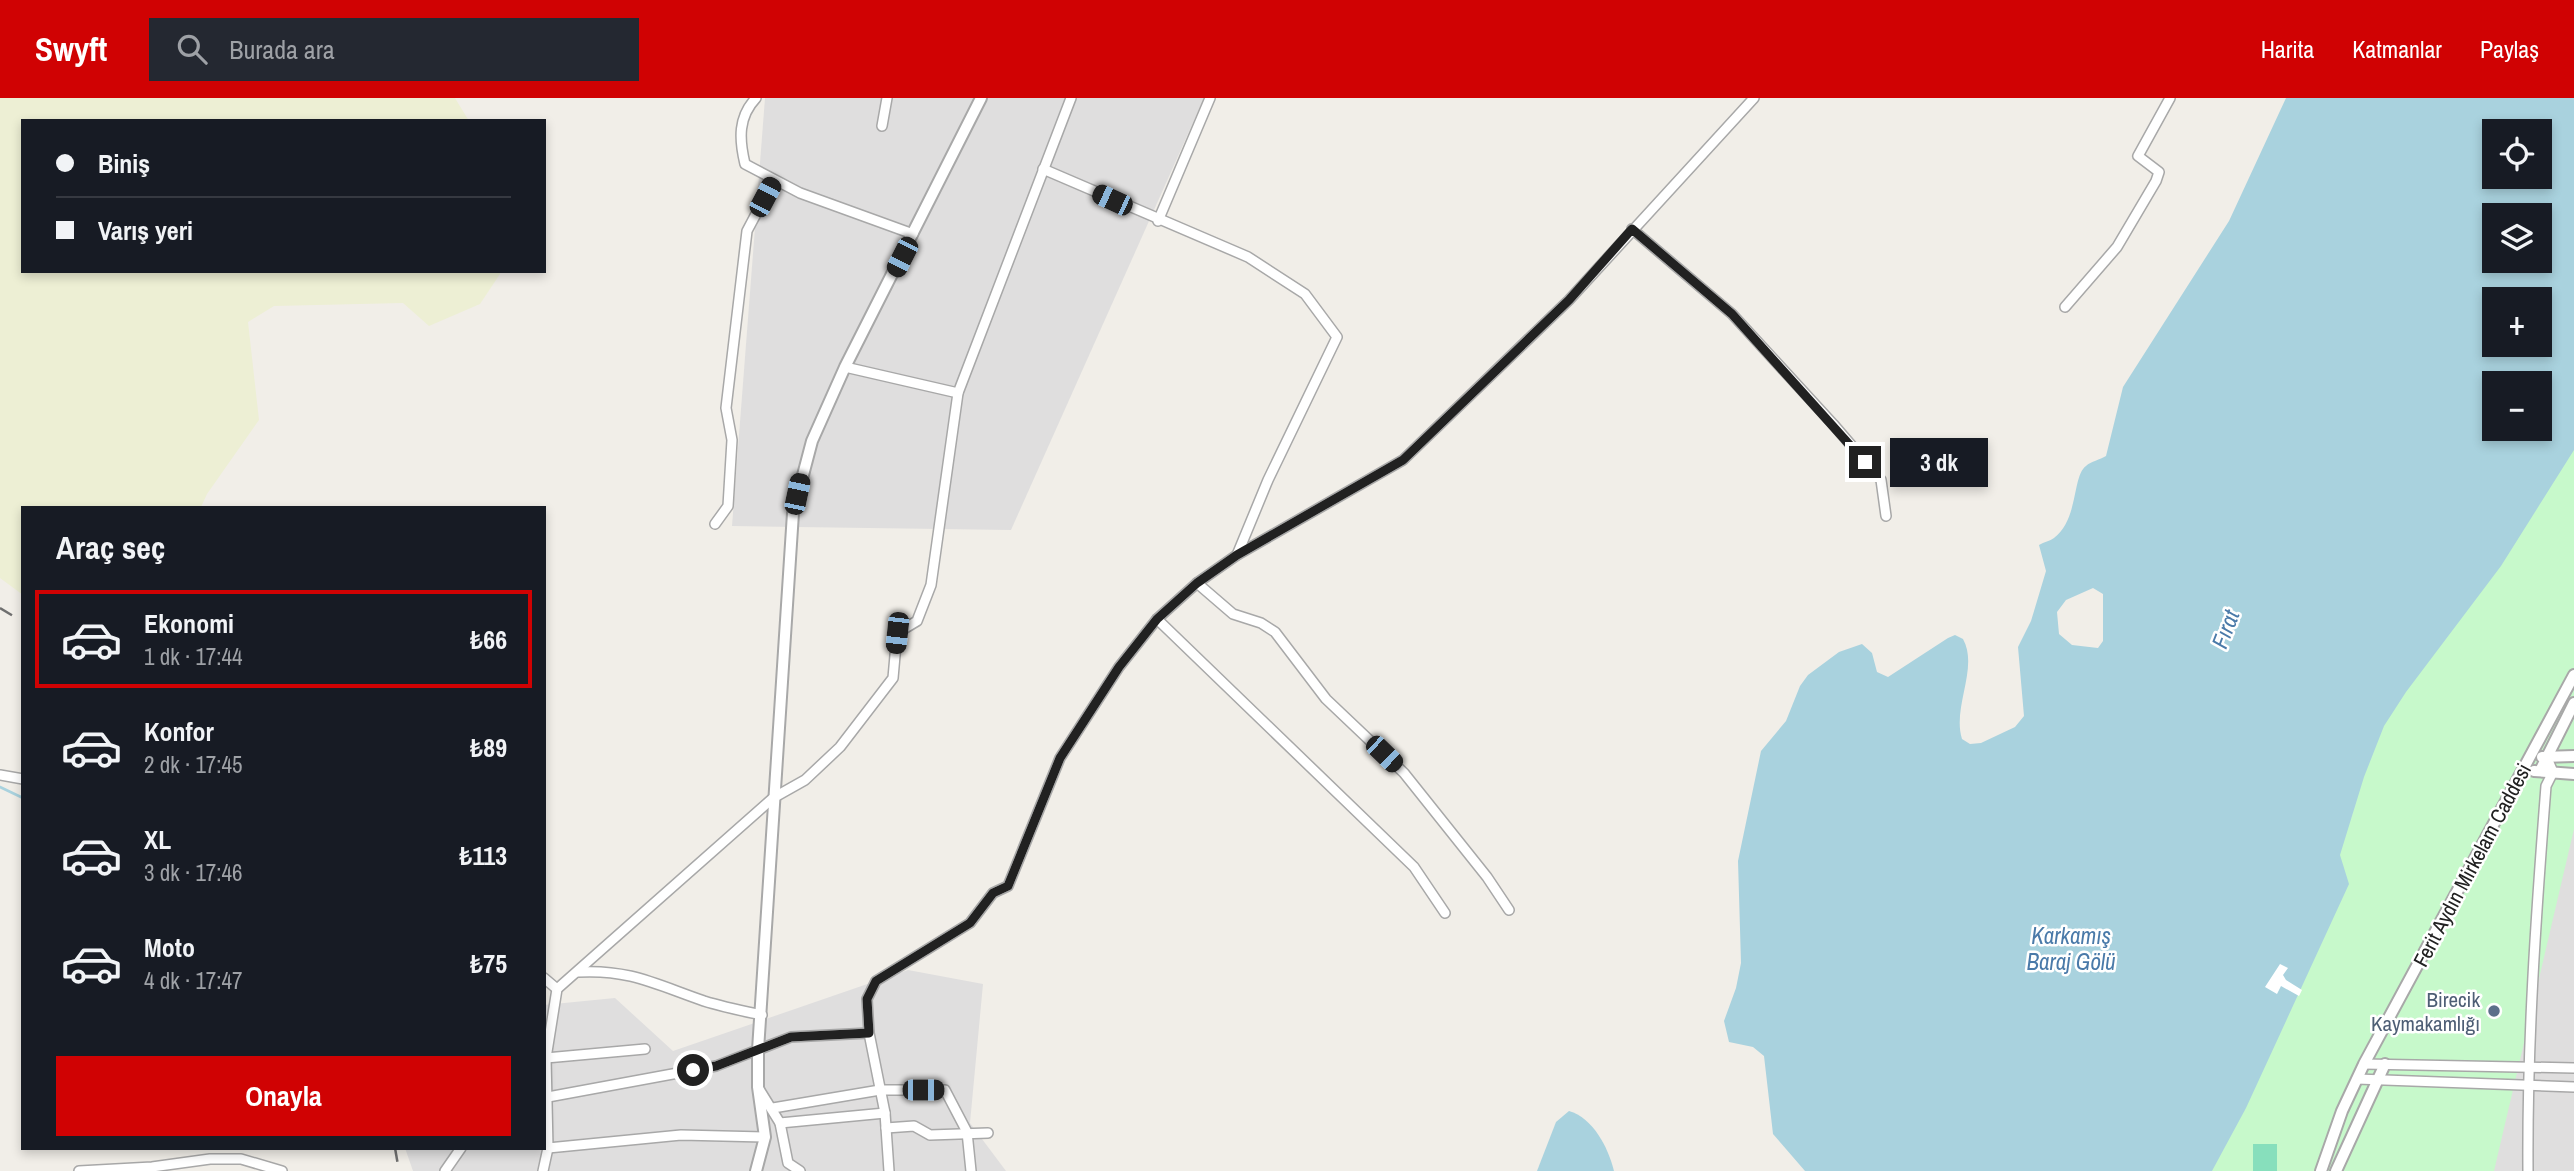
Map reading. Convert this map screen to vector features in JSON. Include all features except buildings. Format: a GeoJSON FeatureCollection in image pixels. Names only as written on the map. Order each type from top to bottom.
{"type":"FeatureCollection","features":[{"type":"Feature","properties":{"kind":"street"},"geometry":{"type":"LineString","coordinates":[[756,98],[746,109],[740,141],[745,164],[800,193],[913,234]]}},
{"type":"Feature","properties":{"kind":"street"},"geometry":{"type":"LineString","coordinates":[[882,126],[887,98]]}},
{"type":"Feature","properties":{"kind":"street"},"geometry":{"type":"LineString","coordinates":[[756,1171],[765,1137],[758,1087],[758,1050],[793,513],[813,441],[845,368],[981,98]]}},
{"type":"Feature","properties":{"kind":"street"},"geometry":{"type":"LineString","coordinates":[[546,989],[557,989],[773,798],[805,780],[840,747],[893,678],[897,633],[917,621],[931,585],[958,393],[1071,98]]}},
{"type":"Feature","properties":{"kind":"street"},"geometry":{"type":"LineString","coordinates":[[1158,221],[1210,98]]}},
{"type":"Feature","properties":{"kind":"street"},"geometry":{"type":"LineString","coordinates":[[890,1171],[885,1113],[869,1033],[867,999],[876,981],[970,923],[993,893],[1008,886],[1060,758],[1119,667],[1157,619],[1197,583],[1237,555],[1403,460],[1569,300],[1754,98]]}},
{"type":"Feature","properties":{"kind":"street"},"geometry":{"type":"LineString","coordinates":[[2065,307],[2117,247],[2156,181],[2158,172],[2138,156],[2170,98]]}},
{"type":"Feature","properties":{"kind":"street"},"geometry":{"type":"LineString","coordinates":[[1043,169],[1158,221],[1248,257],[1306,294],[1337,337],[1268,481],[1237,555]]}},
{"type":"Feature","properties":{"kind":"street"},"geometry":{"type":"LineString","coordinates":[[715,524],[728,506],[732,440],[726,408],[747,231],[775,180]]}},
{"type":"Feature","properties":{"kind":"street"},"geometry":{"type":"LineString","coordinates":[[1632,229],[1732,314],[1833,424],[1881,480],[1886,516]]}},
{"type":"Feature","properties":{"kind":"street"},"geometry":{"type":"LineString","coordinates":[[845,368],[958,393]]}},
{"type":"Feature","properties":{"kind":"street"},"geometry":{"type":"LineString","coordinates":[[1197,583],[1233,614],[1261,622],[1275,632],[1326,699],[1404,773],[1487,877],[1509,910]]}},
{"type":"Feature","properties":{"kind":"street"},"geometry":{"type":"LineString","coordinates":[[1157,619],[1414,867],[1444,913]]}},
{"type":"Feature","properties":{"kind":"street","name":"Ferit Aydın Mirkelam Caddesi"},"geometry":{"type":"LineString","coordinates":[[2322,1171],[2334,1132],[2364,1064],[2574,676]]}},
{"type":"Feature","properties":{"kind":"street","name":"Ferit Aydın Mirkelam Caddesi"},"geometry":{"type":"LineString","coordinates":[[2540,771],[2574,703]]}},
{"type":"Feature","properties":{"kind":"street"},"geometry":{"type":"LineString","coordinates":[[2532,755],[2547,758],[2574,756]]}},
{"type":"Feature","properties":{"kind":"street"},"geometry":{"type":"LineString","coordinates":[[2528,1171],[2527,1086],[2533,957],[2546,786],[2553,772],[2547,758]]}},
{"type":"Feature","properties":{"kind":"street"},"geometry":{"type":"LineString","coordinates":[[2524,770],[2574,774]]}},
{"type":"Feature","properties":{"kind":"street"},"geometry":{"type":"LineString","coordinates":[[0,775],[21,779]]}},
{"type":"Feature","properties":{"kind":"street"},"geometry":{"type":"LineString","coordinates":[[578,972],[602,971],[643,977],[705,1001],[762,1015]]}},
{"type":"Feature","properties":{"kind":"street"},"geometry":{"type":"LineString","coordinates":[[546,980],[557,989]]}},
{"type":"Feature","properties":{"kind":"street"},"geometry":{"type":"LineString","coordinates":[[546,1053],[557,989]]}},
{"type":"Feature","properties":{"kind":"street"},"geometry":{"type":"LineString","coordinates":[[543,1171],[548,1148],[547,1092],[716,1066],[791,1037],[869,1033]]}},
{"type":"Feature","properties":{"kind":"street"},"geometry":{"type":"LineString","coordinates":[[546,1059],[645,1049]]}},
{"type":"Feature","properties":{"kind":"street"},"geometry":{"type":"LineString","coordinates":[[2364,1064],[2574,1068]]}},
{"type":"Feature","properties":{"kind":"street"},"geometry":{"type":"LineString","coordinates":[[2336,1171],[2358,1117],[2385,1064]]}},
{"type":"Feature","properties":{"kind":"street"},"geometry":{"type":"LineString","coordinates":[[2357,1079],[2574,1087]]}},
{"type":"Feature","properties":{"kind":"street"},"geometry":{"type":"LineString","coordinates":[[758,1087],[780,1123],[788,1163],[800,1171]]}},
{"type":"Feature","properties":{"kind":"street"},"geometry":{"type":"LineString","coordinates":[[773,1108],[880,1090],[945,1090],[967,1132],[971,1171]]}},
{"type":"Feature","properties":{"kind":"street"},"geometry":{"type":"LineString","coordinates":[[780,1123],[885,1113]]}},
{"type":"Feature","properties":{"kind":"street"},"geometry":{"type":"LineString","coordinates":[[886,1128],[914,1126],[930,1135],[988,1133]]}},
{"type":"Feature","properties":{"kind":"street"},"geometry":{"type":"LineString","coordinates":[[548,1148],[681,1135],[765,1137]]}},
{"type":"Feature","properties":{"kind":"street"},"geometry":{"type":"LineString","coordinates":[[446,1171],[460,1150]]}},
{"type":"Feature","properties":{"kind":"street"},"geometry":{"type":"LineString","coordinates":[[79,1171],[152,1167],[210,1159],[241,1159],[282,1171]]}},
{"type":"Feature","properties":{"kind":"shaded area"},"geometry":{"type":"Polygon","coordinates":[[[765,98],[1204,98],[1011,530],[732,526],[765,98]]]}},
{"type":"Feature","properties":{"kind":"shaded area"},"geometry":{"type":"Polygon","coordinates":[[[2574,677],[2574,1171],[2283,1171],[2574,677]]]}},
{"type":"Feature","properties":{"kind":"shaded area"},"geometry":{"type":"Polygon","coordinates":[[[908,970],[983,984],[970,1123],[1006,1171],[413,1171],[406,1150],[546,1150],[546,1005],[615,998],[673,1051],[908,970]]]}},
{"type":"Feature","properties":{"kind":"green space"},"geometry":{"type":"Polygon","coordinates":[[[0,98],[455,98],[468,119],[21,119],[21,273],[500,274],[480,304],[429,326],[403,303],[274,306],[248,322],[259,420],[201,506],[21,506],[21,594],[0,578],[0,98]]]}},
{"type":"Feature","properties":{"kind":"green space"},"geometry":{"type":"Polygon","coordinates":[[[2574,389],[2574,829],[2494,1171],[2161,1171],[2352,816],[2367,722],[2542,441],[2552,441],[2552,424],[2574,389]]]}},
{"type":"Feature","properties":{"kind":"green space"},"geometry":{"type":"Polygon","coordinates":[[[2253,1144],[2277,1144],[2277,1171],[2253,1171],[2253,1144]]]}},
{"type":"Feature","properties":{"kind":"water","name":"Karkamış Baraj Gölü"},"geometry":{"type":"Polygon","coordinates":[[[2286,98],[2574,98],[2574,450],[2501,566],[2406,692],[2384,726],[2364,777],[2340,855],[2349,884],[2246,1108],[2212,1171],[1805,1171],[1773,1134],[1764,1056],[1753,1047],[1729,1042],[1724,1021],[1736,988],[1741,963],[1738,861],[1761,751],[1786,721],[1800,686],[1808,675],[1839,652],[1862,644],[1872,653],[1877,672],[1888,677],[1955,635],[1963,639],[1968,662],[1960,714],[1962,739],[1970,744],[1981,743],[2015,727],[2024,716],[2018,647],[2031,621],[2046,571],[2039,545],[2054,538],[2068,520],[2082,471],[2088,464],[2106,456],[2123,387],[2229,221],[2286,98]],[[2093,588],[2066,600],[2057,612],[2059,634],[2072,645],[2098,648],[2103,641],[2103,594],[2093,588]]]}},
{"type":"Feature","properties":{"kind":"water"},"geometry":{"type":"Polygon","coordinates":[[[1569,1111],[1585,1120],[1598,1135],[1608,1152],[1614,1171],[1537,1171],[1556,1122],[1569,1111]]]}},
{"type":"Feature","properties":{"kind":"pier"},"geometry":{"type":"Polygon","coordinates":[[[2280,964],[2288,968],[2283,975],[2286,980],[2302,990],[2299,996],[2281,986],[2277,994],[2265,987],[2280,964]]]}},
{"type":"Feature","properties":{"kind":"waterway"},"geometry":{"type":"LineString","coordinates":[[0,787],[21,797]]}},
{"type":"Feature","properties":{"kind":"railway"},"geometry":{"type":"LineString","coordinates":[[0,608],[21,621]]}},
{"type":"Feature","properties":{"kind":"railway"},"geometry":{"type":"LineString","coordinates":[[395,1150],[399,1171]]}},
{"type":"Feature","properties":{"kind":"place","name":"Birecik Kaymakamlığı"},"geometry":{"type":"Point","coordinates":[2494,1011]}},
{"type":"Feature","properties":{"kind":"route"},"geometry":{"type":"LineString","coordinates":[[693,1070],[716,1066],[791,1037],[869,1033],[867,999],[876,981],[970,923],[993,893],[1008,886],[1060,758],[1119,667],[1157,619],[1197,583],[1237,555],[1403,460],[1569,300],[1632,229],[1732,314],[1865,462]]}},
{"type":"Feature","properties":{"kind":"water label","name":"Fırat"},"geometry":{"type":"Point","coordinates":[2225,629]}}]}
